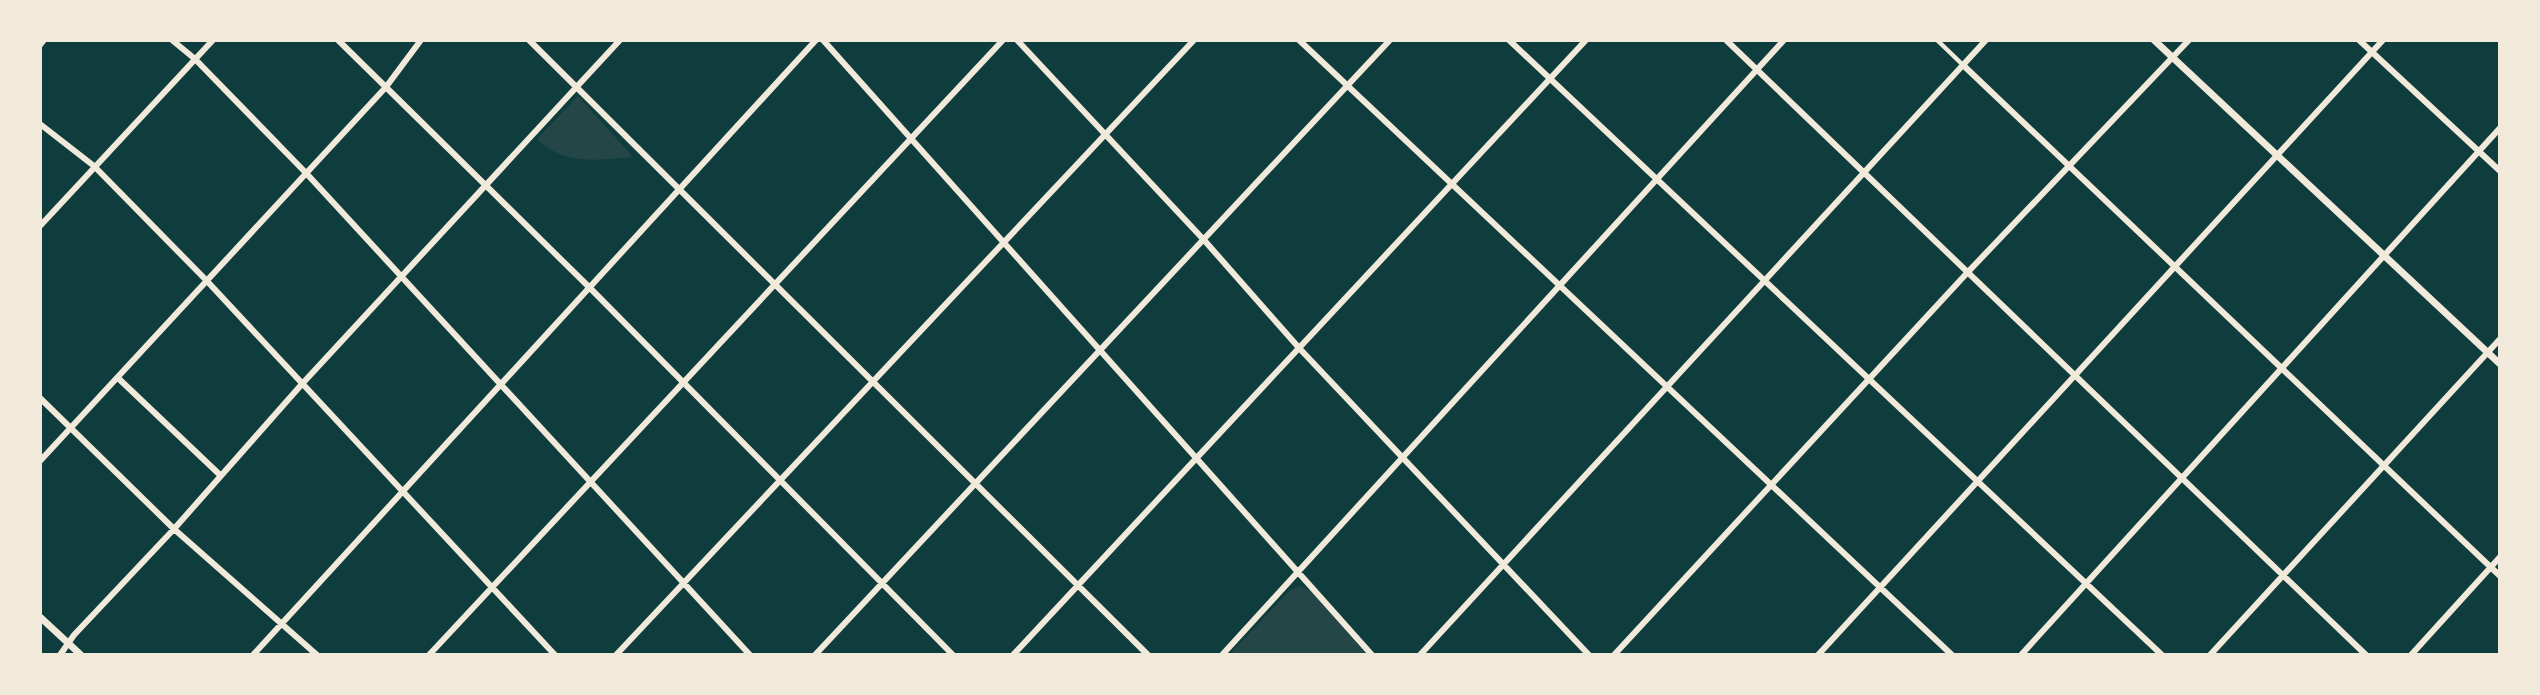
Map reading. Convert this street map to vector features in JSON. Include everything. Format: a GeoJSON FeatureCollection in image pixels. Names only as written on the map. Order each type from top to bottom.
{"type":"FeatureCollection","features":[{"type":"Feature","properties":{"kind":"street"},"geometry":{"type":"LineString","coordinates":[[40,45],[44,40]]}},
{"type":"Feature","properties":{"kind":"street"},"geometry":{"type":"LineString","coordinates":[[172,40],[306,173],[750,655]]}},
{"type":"Feature","properties":{"kind":"street"},"geometry":{"type":"LineString","coordinates":[[40,226],[213,40]]}},
{"type":"Feature","properties":{"kind":"street"},"geometry":{"type":"LineString","coordinates":[[338,40],[590,288],[953,655]]}},
{"type":"Feature","properties":{"kind":"street"},"geometry":{"type":"LineString","coordinates":[[40,461],[386,87],[421,40]]}},
{"type":"Feature","properties":{"kind":"street"},"geometry":{"type":"LineString","coordinates":[[529,40],[777,283],[975,486],[1148,655]]}},
{"type":"Feature","properties":{"kind":"street"},"geometry":{"type":"LineString","coordinates":[[60,655],[174,529],[219,474],[620,40]]}},
{"type":"Feature","properties":{"kind":"street"},"geometry":{"type":"LineString","coordinates":[[253,655],[816,40]]}},
{"type":"Feature","properties":{"kind":"street"},"geometry":{"type":"LineString","coordinates":[[823,40],[1372,655]]}},
{"type":"Feature","properties":{"kind":"street"},"geometry":{"type":"LineString","coordinates":[[429,655],[592,484],[1003,40]]}},
{"type":"Feature","properties":{"kind":"street"},"geometry":{"type":"LineString","coordinates":[[1017,40],[1204,240],[1300,349],[1589,655]]}},
{"type":"Feature","properties":{"kind":"street"},"geometry":{"type":"LineString","coordinates":[[615,655],[1194,40]]}},
{"type":"Feature","properties":{"kind":"street"},"geometry":{"type":"LineString","coordinates":[[1299,40],[1952,655]]}},
{"type":"Feature","properties":{"kind":"street"},"geometry":{"type":"LineString","coordinates":[[815,655],[1391,40]]}},
{"type":"Feature","properties":{"kind":"street"},"geometry":{"type":"LineString","coordinates":[[1509,40],[2162,655]]}},
{"type":"Feature","properties":{"kind":"street"},"geometry":{"type":"LineString","coordinates":[[1013,655],[1586,40]]}},
{"type":"Feature","properties":{"kind":"street"},"geometry":{"type":"LineString","coordinates":[[1726,40],[2366,655]]}},
{"type":"Feature","properties":{"kind":"street"},"geometry":{"type":"LineString","coordinates":[[1222,655],[1784,40]]}},
{"type":"Feature","properties":{"kind":"street"},"geometry":{"type":"LineString","coordinates":[[1937,40],[2500,576]]}},
{"type":"Feature","properties":{"kind":"street"},"geometry":{"type":"LineString","coordinates":[[1420,655],[1986,40]]}},
{"type":"Feature","properties":{"kind":"street"},"geometry":{"type":"LineString","coordinates":[[2154,40],[2500,364]]}},
{"type":"Feature","properties":{"kind":"street"},"geometry":{"type":"LineString","coordinates":[[1614,655],[1967,273],[2189,40]]}},
{"type":"Feature","properties":{"kind":"street"},"geometry":{"type":"LineString","coordinates":[[2359,40],[2500,171]]}},
{"type":"Feature","properties":{"kind":"street"},"geometry":{"type":"LineString","coordinates":[[1818,655],[2384,40]]}},
{"type":"Feature","properties":{"kind":"street"},"geometry":{"type":"LineString","coordinates":[[40,124],[94,166],[206,280],[555,655]]}},
{"type":"Feature","properties":{"kind":"street"},"geometry":{"type":"LineString","coordinates":[[2021,655],[2500,128]]}},
{"type":"Feature","properties":{"kind":"street"},"geometry":{"type":"LineString","coordinates":[[2210,655],[2500,339]]}},
{"type":"Feature","properties":{"kind":"street"},"geometry":{"type":"LineString","coordinates":[[117,378],[219,474]]}},
{"type":"Feature","properties":{"kind":"street"},"geometry":{"type":"LineString","coordinates":[[40,398],[174,529],[317,655]]}},
{"type":"Feature","properties":{"kind":"street"},"geometry":{"type":"LineString","coordinates":[[2411,655],[2500,557]]}},
{"type":"Feature","properties":{"kind":"street"},"geometry":{"type":"LineString","coordinates":[[40,617],[80,655]]}},
{"type":"Feature","properties":{"kind":"shaded area"},"geometry":{"type":"Polygon","coordinates":[[[578,96],[633,157],[594,160],[570,157],[548,148],[537,139],[578,96]]]}},
{"type":"Feature","properties":{"kind":"shaded area"},"geometry":{"type":"Polygon","coordinates":[[[1300,586],[1312,592],[1367,655],[1229,655],[1289,591],[1300,586]]]}}]}
